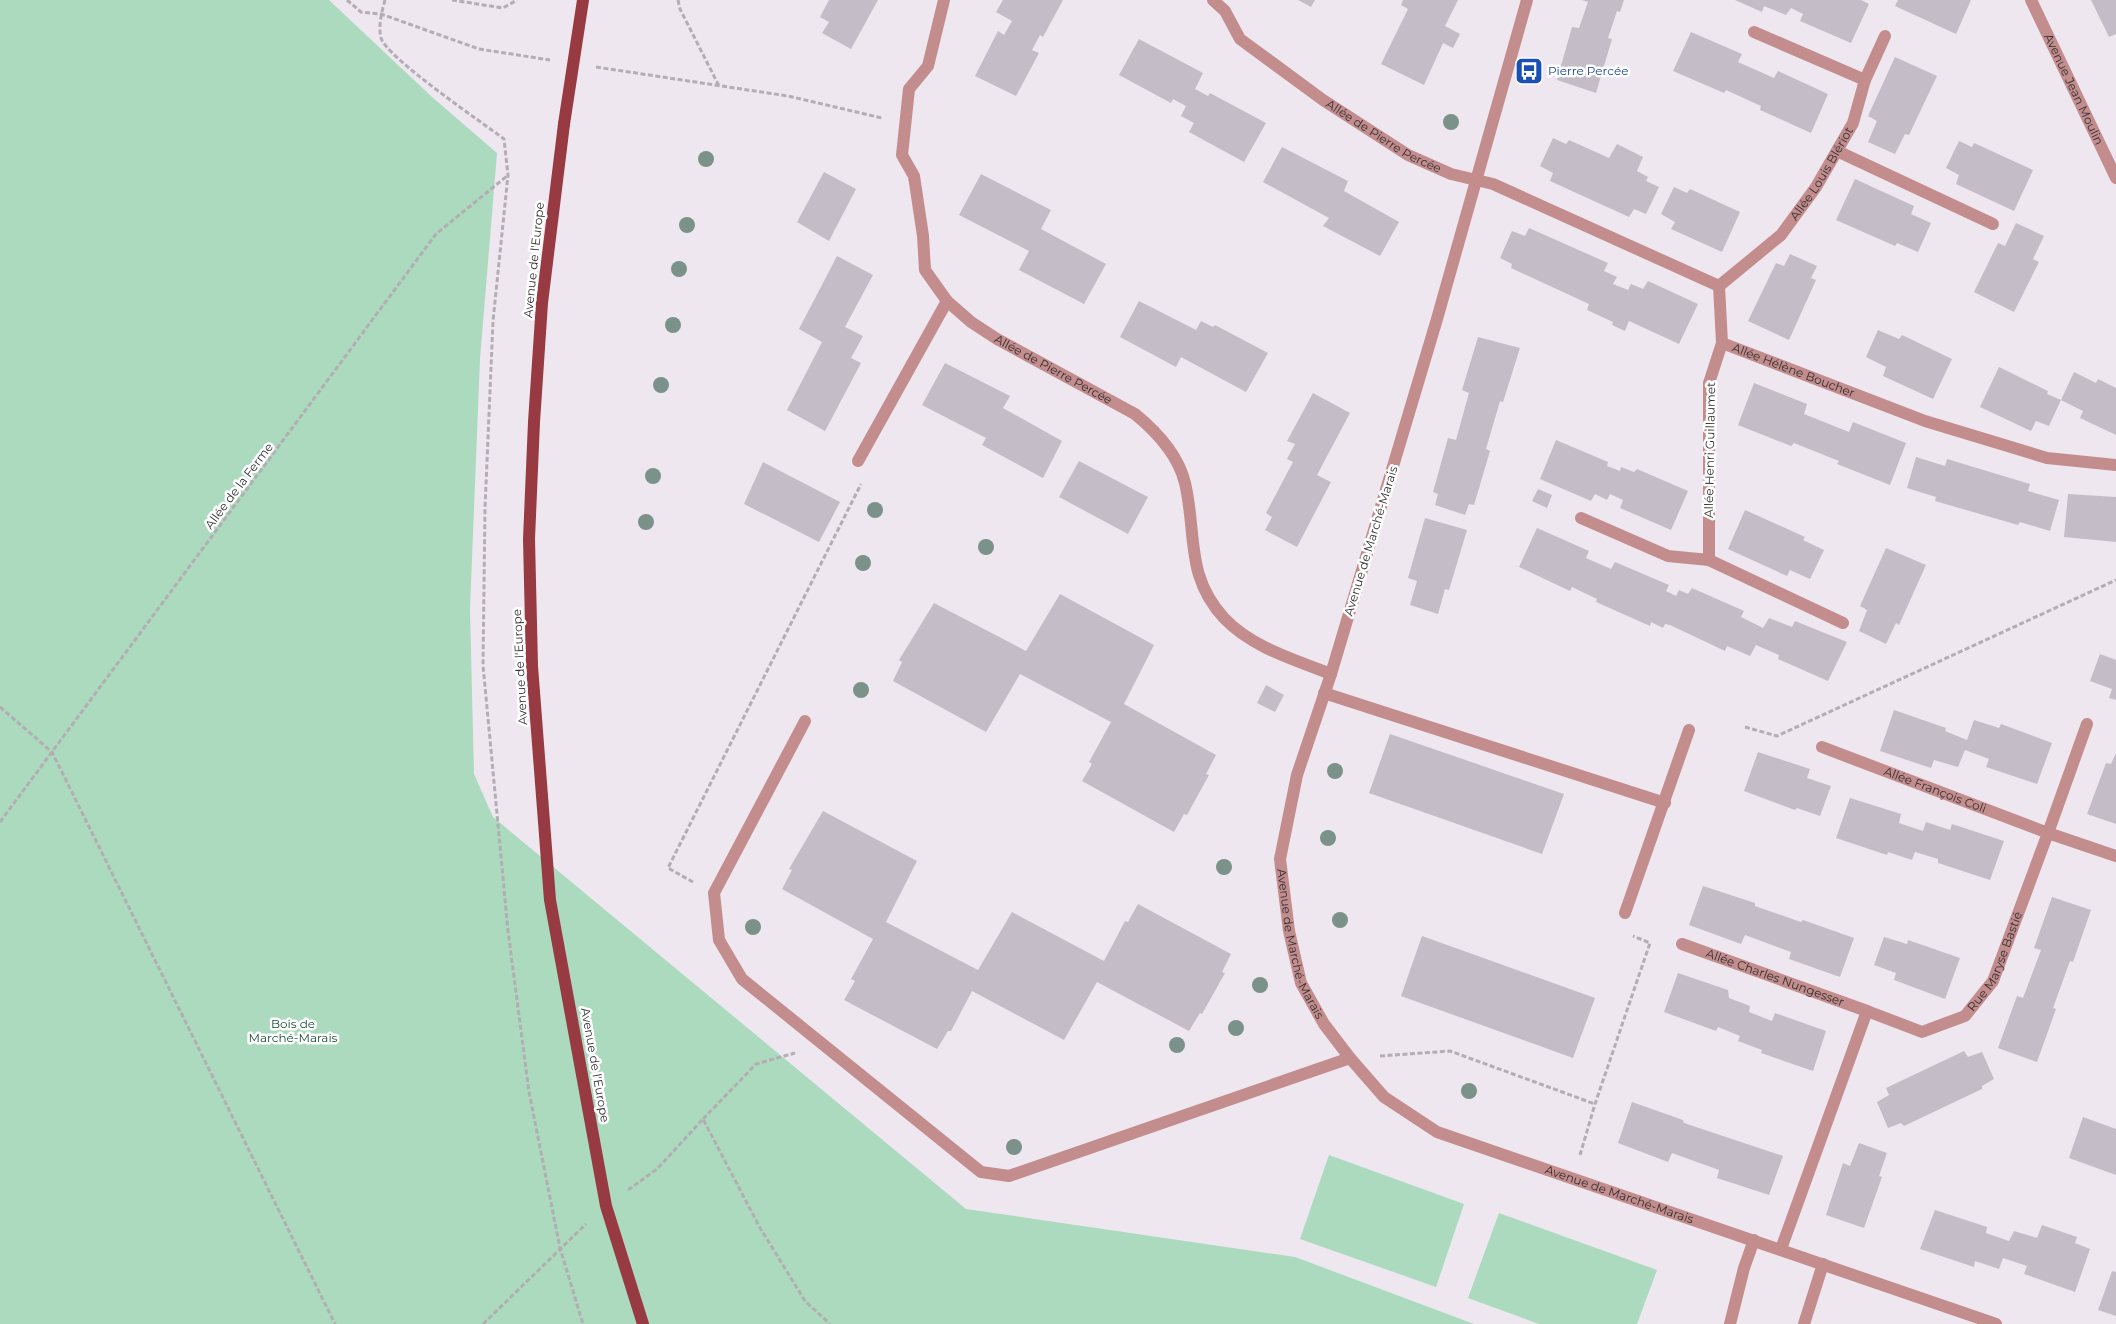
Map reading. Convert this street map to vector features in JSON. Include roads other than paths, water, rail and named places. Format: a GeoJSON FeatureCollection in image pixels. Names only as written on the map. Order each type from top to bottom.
{"type":"FeatureCollection","features":[{"type":"Feature","properties":{"kind":"main road","name":"Avenue de l'Europe"},"geometry":{"type":"LineString","coordinates":[[583,0],[564,124],[542,303],[529,539],[532,666],[550,900],[606,1206],[643,1324]]}},
{"type":"Feature","properties":{"kind":"street","name":"Allée de Pierre Percée"},"geometry":{"type":"LineString","coordinates":[[944,0],[928,66],[909,89],[902,155],[914,176],[923,236],[925,270],[947,301],[971,322],[997,339],[1134,414],[1154,430],[1175,456],[1185,482],[1197,573],[1207,597],[1225,620],[1248,637],[1279,654],[1331,674]]}},
{"type":"Feature","properties":{"kind":"street","name":"Allée de Pierre Percée"},"geometry":{"type":"LineString","coordinates":[[1213,0],[1225,10],[1240,39],[1323,100],[1408,155],[1451,174],[1477,180]]}},
{"type":"Feature","properties":{"kind":"street","name":"Avenue de Marché-Marais"},"geometry":{"type":"LineString","coordinates":[[1527,0],[1477,180],[1331,674],[1297,774],[1280,859],[1289,931],[1302,983],[1324,1024],[1350,1058],[1384,1097],[1437,1132],[1573,1180],[1781,1249],[1982,1321],[1996,1324]]}},
{"type":"Feature","properties":{"kind":"street","name":"Avenue Jean Moulin"},"geometry":{"type":"LineString","coordinates":[[2031,0],[2116,178]]}},
{"type":"Feature","properties":{"kind":"street"},"geometry":{"type":"LineString","coordinates":[[1754,32],[1865,80]]}},
{"type":"Feature","properties":{"kind":"street","name":"Allée Louis Blériot"},"geometry":{"type":"LineString","coordinates":[[1719,286],[1781,235],[1816,187],[1853,123],[1865,80],[1885,36]]}},
{"type":"Feature","properties":{"kind":"street"},"geometry":{"type":"LineString","coordinates":[[1837,151],[1993,224]]}},
{"type":"Feature","properties":{"kind":"street"},"geometry":{"type":"LineString","coordinates":[[1477,180],[1493,184],[1719,286]]}},
{"type":"Feature","properties":{"kind":"street","name":"Allée Hélène Boucher"},"geometry":{"type":"LineString","coordinates":[[1719,286],[1722,343],[1924,421],[2047,458],[2116,466]]}},
{"type":"Feature","properties":{"kind":"street"},"geometry":{"type":"LineString","coordinates":[[858,461],[947,301]]}},
{"type":"Feature","properties":{"kind":"street","name":"Allée Henri Guillaumet"},"geometry":{"type":"LineString","coordinates":[[1709,560],[1709,383],[1722,343]]}},
{"type":"Feature","properties":{"kind":"street"},"geometry":{"type":"LineString","coordinates":[[1581,518],[1668,556],[1709,560],[1843,623]]}},
{"type":"Feature","properties":{"kind":"street"},"geometry":{"type":"LineString","coordinates":[[1324,693],[1665,803]]}},
{"type":"Feature","properties":{"kind":"street"},"geometry":{"type":"LineString","coordinates":[[806,722],[714,893],[719,940],[742,979],[981,1172],[1009,1176],[1350,1058]]}},
{"type":"Feature","properties":{"kind":"street","name":"Rue Maryse Bastié"},"geometry":{"type":"LineString","coordinates":[[1867,1011],[1922,1032],[1965,1016],[1993,981],[2087,724]]}},
{"type":"Feature","properties":{"kind":"street"},"geometry":{"type":"LineString","coordinates":[[1625,913],[1689,730]]}},
{"type":"Feature","properties":{"kind":"street","name":"Allée François Coli"},"geometry":{"type":"LineString","coordinates":[[1822,747],[2048,833]]}},
{"type":"Feature","properties":{"kind":"street"},"geometry":{"type":"LineString","coordinates":[[2048,833],[2116,856]]}},
{"type":"Feature","properties":{"kind":"street","name":"Allée Charles Nungesser"},"geometry":{"type":"LineString","coordinates":[[1682,944],[1867,1011]]}},
{"type":"Feature","properties":{"kind":"street"},"geometry":{"type":"LineString","coordinates":[[1781,1249],[1867,1011]]}},
{"type":"Feature","properties":{"kind":"street"},"geometry":{"type":"LineString","coordinates":[[1730,1324],[1744,1268],[1754,1240]]}},
{"type":"Feature","properties":{"kind":"street"},"geometry":{"type":"LineString","coordinates":[[1804,1324],[1823,1264]]}},
{"type":"Feature","properties":{"kind":"place","name":"Pierre Percée"},"geometry":{"type":"Point","coordinates":[1529,71]}},
{"type":"Feature","properties":{"kind":"park label","name":"Bois de Marché-Marais"},"geometry":{"type":"Point","coordinates":[293,1031]}}]}
